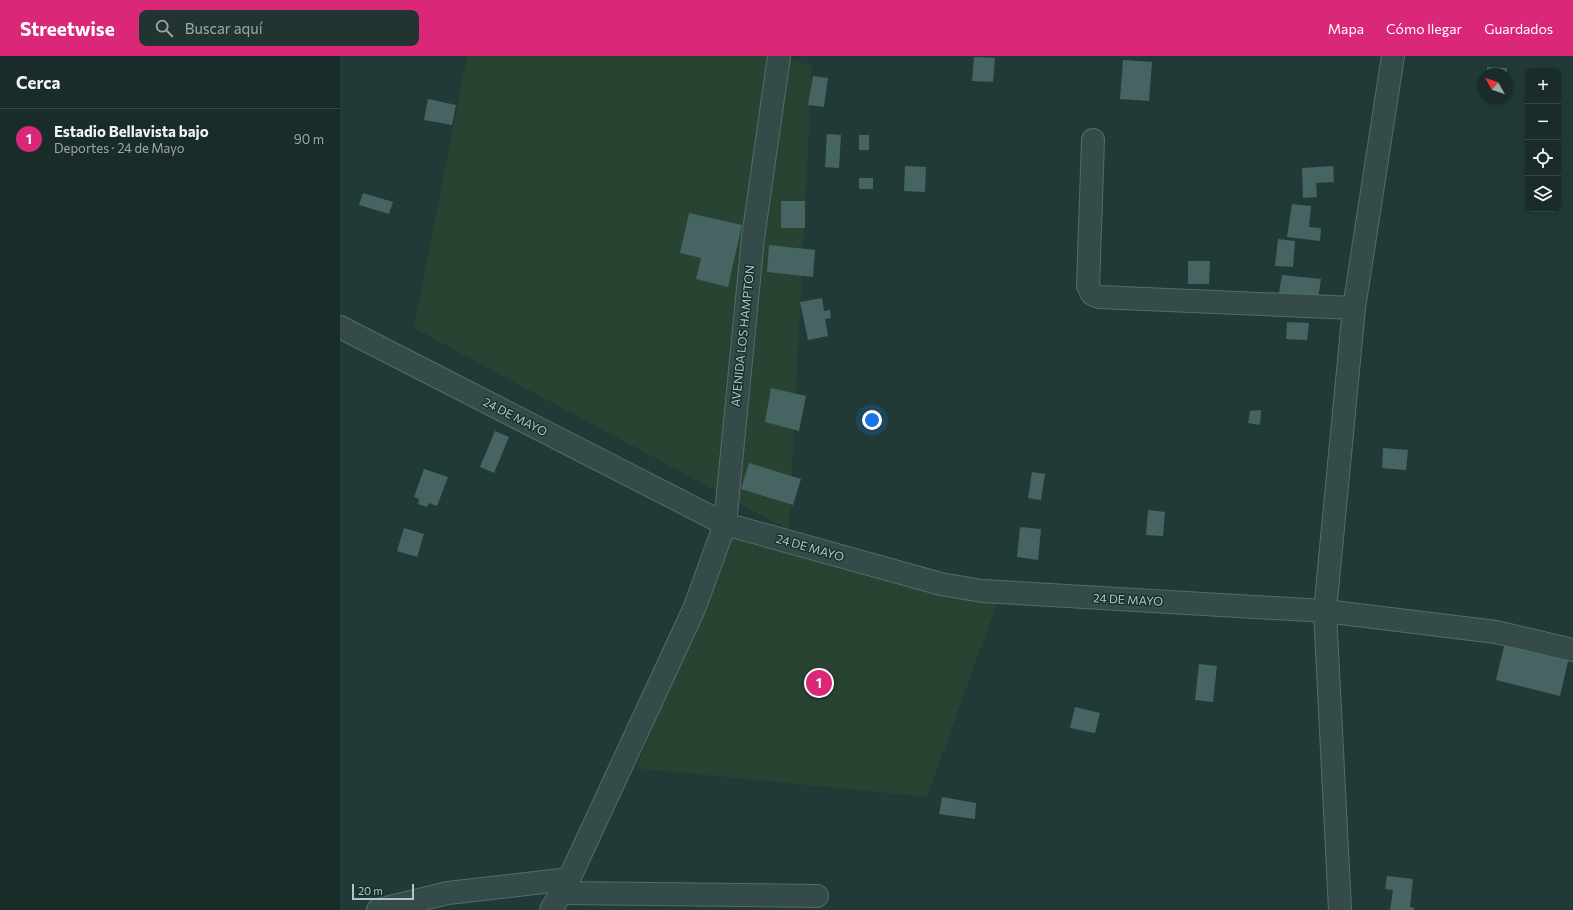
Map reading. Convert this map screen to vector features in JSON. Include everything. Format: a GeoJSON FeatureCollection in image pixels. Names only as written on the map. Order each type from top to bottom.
{"type":"FeatureCollection","features":[{"type":"Feature","properties":{"kind":"street","name":"AVENIDA LOS HAMPTON"},"geometry":{"type":"LineString","coordinates":[[561,894],[694,609],[725,524],[753,238],[767,149],[779,56]]}},
{"type":"Feature","properties":{"kind":"street"},"geometry":{"type":"LineString","coordinates":[[1340,910],[1325,611],[1354,308],[1393,56]]}},
{"type":"Feature","properties":{"kind":"street"},"geometry":{"type":"LineString","coordinates":[[1094,140],[1088,286],[1092,294],[1099,297],[1354,308]]}},
{"type":"Feature","properties":{"kind":"street","name":"24 DE MAYO"},"geometry":{"type":"LineString","coordinates":[[340,327],[725,524],[941,584],[982,591],[1325,611],[1496,632],[1573,650]]}},
{"type":"Feature","properties":{"kind":"street"},"geometry":{"type":"LineString","coordinates":[[378,910],[448,892],[817,896]]}},
{"type":"Feature","properties":{"kind":"green space"},"geometry":{"type":"Polygon","coordinates":[[[467,56],[781,56],[812,66],[789,530],[414,328],[467,56]]]}},
{"type":"Feature","properties":{"kind":"green space"},"geometry":{"type":"Polygon","coordinates":[[[733,530],[999,597],[927,797],[636,768],[733,530]]]}},
{"type":"Feature","properties":{"kind":"building"},"geometry":{"type":"Polygon","coordinates":[[[974,57],[995,58],[993,82],[972,81],[974,57]]]}},
{"type":"Feature","properties":{"kind":"building"},"geometry":{"type":"Polygon","coordinates":[[[1123,60],[1152,62],[1149,101],[1120,99],[1123,60]]]}},
{"type":"Feature","properties":{"kind":"building"},"geometry":{"type":"Polygon","coordinates":[[[813,76],[828,78],[824,107],[808,105],[813,76]]]}},
{"type":"Feature","properties":{"kind":"building"},"geometry":{"type":"Polygon","coordinates":[[[428,99],[456,105],[452,125],[424,120],[428,99]]]}},
{"type":"Feature","properties":{"kind":"building"},"geometry":{"type":"Polygon","coordinates":[[[827,134],[841,135],[839,168],[825,167],[827,134]]]}},
{"type":"Feature","properties":{"kind":"building"},"geometry":{"type":"Polygon","coordinates":[[[859,135],[869,135],[869,150],[859,150],[859,135]]]}},
{"type":"Feature","properties":{"kind":"building"},"geometry":{"type":"Polygon","coordinates":[[[905,166],[926,167],[925,192],[904,191],[905,166]]]}},
{"type":"Feature","properties":{"kind":"building"},"geometry":{"type":"Polygon","coordinates":[[[1333,166],[1334,182],[1316,183],[1317,197],[1303,198],[1302,168],[1333,166]]]}},
{"type":"Feature","properties":{"kind":"building"},"geometry":{"type":"Polygon","coordinates":[[[859,178],[873,178],[873,189],[859,189],[859,178]]]}},
{"type":"Feature","properties":{"kind":"building"},"geometry":{"type":"Polygon","coordinates":[[[363,193],[393,202],[389,214],[359,205],[363,193]]]}},
{"type":"Feature","properties":{"kind":"building"},"geometry":{"type":"Polygon","coordinates":[[[781,201],[805,201],[805,228],[781,228],[781,201]]]}},
{"type":"Feature","properties":{"kind":"building"},"geometry":{"type":"Polygon","coordinates":[[[1292,204],[1311,206],[1309,227],[1321,228],[1320,241],[1287,237],[1292,204]]]}},
{"type":"Feature","properties":{"kind":"building"},"geometry":{"type":"Polygon","coordinates":[[[689,213],[742,225],[728,287],[696,279],[701,258],[680,253],[689,213]]]}},
{"type":"Feature","properties":{"kind":"building"},"geometry":{"type":"Polygon","coordinates":[[[1278,239],[1295,241],[1293,267],[1275,266],[1278,239]]]}},
{"type":"Feature","properties":{"kind":"building"},"geometry":{"type":"Polygon","coordinates":[[[769,245],[815,250],[813,277],[767,272],[769,245]]]}},
{"type":"Feature","properties":{"kind":"building"},"geometry":{"type":"Polygon","coordinates":[[[1188,261],[1210,261],[1209,284],[1188,284],[1188,261]]]}},
{"type":"Feature","properties":{"kind":"building"},"geometry":{"type":"Polygon","coordinates":[[[1282,275],[1321,279],[1318,298],[1279,293],[1282,275]]]}},
{"type":"Feature","properties":{"kind":"building"},"geometry":{"type":"Polygon","coordinates":[[[822,298],[824,311],[830,310],[831,318],[825,319],[828,336],[808,340],[800,302],[822,298]]]}},
{"type":"Feature","properties":{"kind":"building"},"geometry":{"type":"Polygon","coordinates":[[[1287,322],[1309,323],[1307,340],[1286,339],[1287,322]]]}},
{"type":"Feature","properties":{"kind":"building"},"geometry":{"type":"Polygon","coordinates":[[[771,388],[806,396],[799,431],[765,422],[771,388]]]}},
{"type":"Feature","properties":{"kind":"building"},"geometry":{"type":"Polygon","coordinates":[[[1261,410],[1260,425],[1248,423],[1250,411],[1261,410]]]}},
{"type":"Feature","properties":{"kind":"building"},"geometry":{"type":"Polygon","coordinates":[[[495,431],[509,437],[494,473],[480,467],[495,431]]]}},
{"type":"Feature","properties":{"kind":"building"},"geometry":{"type":"Polygon","coordinates":[[[1383,448],[1408,450],[1406,470],[1382,468],[1383,448]]]}},
{"type":"Feature","properties":{"kind":"building"},"geometry":{"type":"Polygon","coordinates":[[[749,463],[801,479],[793,505],[741,489],[749,463]]]}},
{"type":"Feature","properties":{"kind":"building"},"geometry":{"type":"Polygon","coordinates":[[[424,469],[448,477],[437,506],[429,503],[427,507],[418,504],[419,499],[414,497],[424,469]]]}},
{"type":"Feature","properties":{"kind":"building"},"geometry":{"type":"Polygon","coordinates":[[[1032,472],[1045,474],[1041,500],[1028,498],[1032,472]]]}},
{"type":"Feature","properties":{"kind":"building"},"geometry":{"type":"Polygon","coordinates":[[[1148,510],[1165,512],[1163,536],[1146,535],[1148,510]]]}},
{"type":"Feature","properties":{"kind":"building"},"geometry":{"type":"Polygon","coordinates":[[[1020,527],[1041,529],[1038,560],[1017,557],[1020,527]]]}},
{"type":"Feature","properties":{"kind":"building"},"geometry":{"type":"Polygon","coordinates":[[[404,528],[424,534],[417,557],[397,551],[404,528]]]}},
{"type":"Feature","properties":{"kind":"building"},"geometry":{"type":"Polygon","coordinates":[[[1505,642],[1569,657],[1560,696],[1496,680],[1505,642]]]}},
{"type":"Feature","properties":{"kind":"building"},"geometry":{"type":"Polygon","coordinates":[[[1199,664],[1217,666],[1213,702],[1195,700],[1199,664]]]}},
{"type":"Feature","properties":{"kind":"building"},"geometry":{"type":"Polygon","coordinates":[[[1075,707],[1100,713],[1095,733],[1070,728],[1075,707]]]}},
{"type":"Feature","properties":{"kind":"building"},"geometry":{"type":"Polygon","coordinates":[[[942,797],[976,803],[975,819],[939,814],[942,797]]]}},
{"type":"Feature","properties":{"kind":"building"},"geometry":{"type":"Polygon","coordinates":[[[1387,876],[1413,879],[1410,907],[1414,908],[1414,910],[1390,910],[1393,890],[1385,889],[1387,876]]]}},
{"type":"Feature","properties":{"kind":"place","name":"Estadio Bellavista bajo"},"geometry":{"type":"Point","coordinates":[819,683]}}]}
